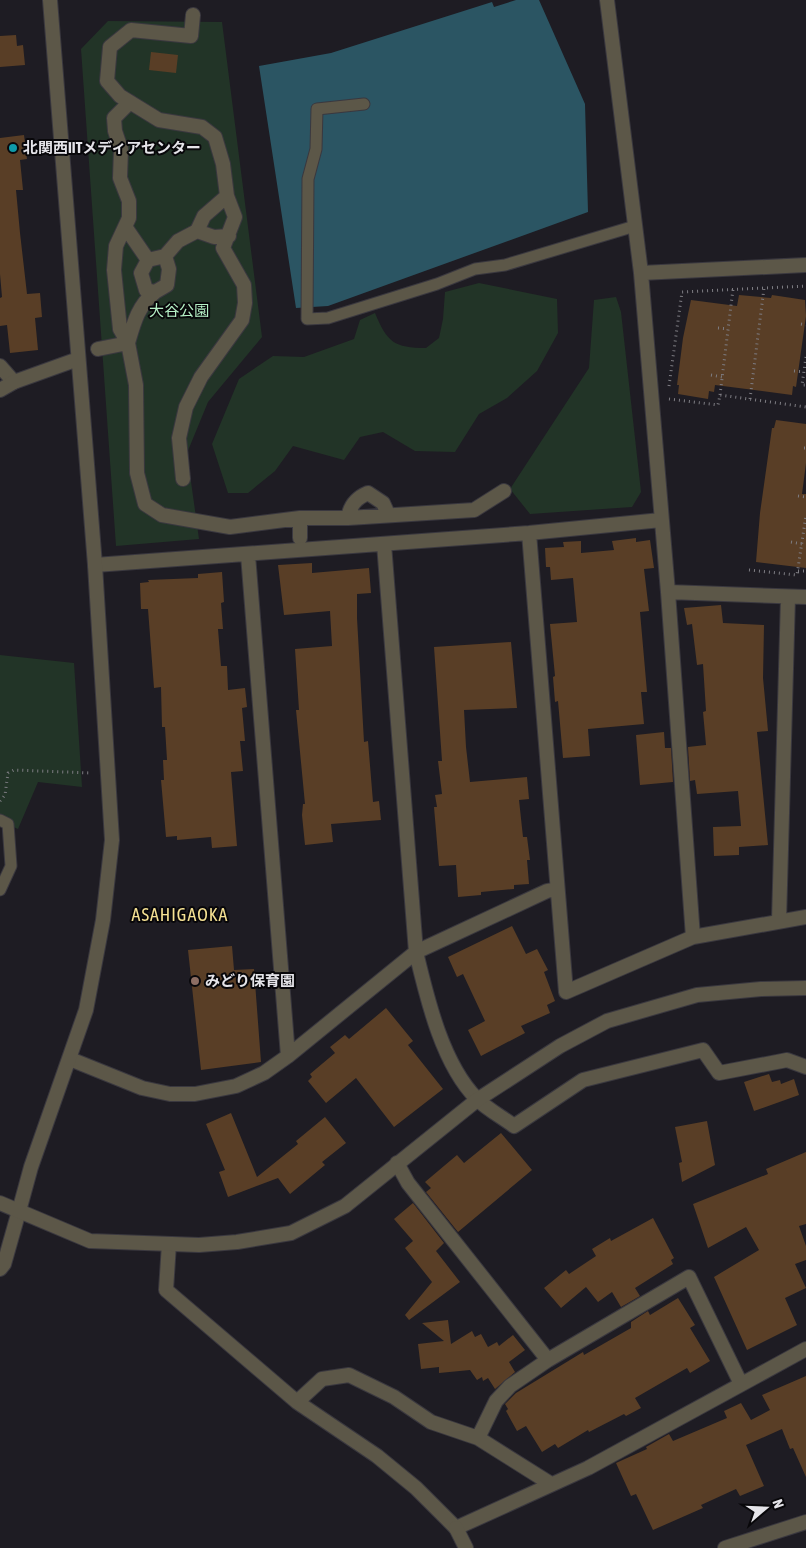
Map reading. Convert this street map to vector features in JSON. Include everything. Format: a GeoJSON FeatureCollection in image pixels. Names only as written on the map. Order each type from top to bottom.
{"type":"FeatureCollection","features":[{"type":"Feature","properties":{"kind":"street"},"geometry":{"type":"LineString","coordinates":[[0,1269],[4,1264],[32,1166],[86,1010],[103,920],[112,840],[95,565],[50,0]]}},
{"type":"Feature","properties":{"kind":"street"},"geometry":{"type":"LineString","coordinates":[[607,0],[640,273],[668,592],[693,936]]}},
{"type":"Feature","properties":{"kind":"street"},"geometry":{"type":"LineString","coordinates":[[182,479],[179,438],[186,407],[200,377],[242,320],[246,303],[244,285],[223,248],[235,217],[227,196],[223,164],[215,137],[202,127],[159,120],[120,96],[107,81],[110,47],[131,30],[191,36],[193,15]]}},
{"type":"Feature","properties":{"kind":"street"},"geometry":{"type":"LineString","coordinates":[[130,102],[114,118],[115,131],[121,149],[120,178],[129,201],[129,218],[116,246],[114,270],[120,329],[128,342],[136,385],[137,473],[145,504],[162,515],[230,527],[300,518],[348,518],[474,510],[504,491]]}},
{"type":"Feature","properties":{"kind":"street"},"geometry":{"type":"LineString","coordinates":[[155,292],[146,290],[141,273],[148,260],[166,256],[178,241],[197,231],[204,216],[227,196]]}},
{"type":"Feature","properties":{"kind":"street"},"geometry":{"type":"LineString","coordinates":[[126,228],[148,260]]}},
{"type":"Feature","properties":{"kind":"street"},"geometry":{"type":"LineString","coordinates":[[197,231],[214,237],[229,236]]}},
{"type":"Feature","properties":{"kind":"street"},"geometry":{"type":"LineString","coordinates":[[128,342],[135,318],[143,301],[167,285],[169,269],[166,256]]}},
{"type":"Feature","properties":{"kind":"street"},"geometry":{"type":"LineString","coordinates":[[640,273],[806,264]]}},
{"type":"Feature","properties":{"kind":"street"},"geometry":{"type":"LineString","coordinates":[[98,349],[128,342]]}},
{"type":"Feature","properties":{"kind":"street"},"geometry":{"type":"LineString","coordinates":[[0,390],[14,382],[78,359]]}},
{"type":"Feature","properties":{"kind":"street"},"geometry":{"type":"LineString","coordinates":[[0,366],[14,382]]}},
{"type":"Feature","properties":{"kind":"street"},"geometry":{"type":"LineString","coordinates":[[348,518],[349,507],[361,496],[368,493],[383,503],[388,514]]}},
{"type":"Feature","properties":{"kind":"street"},"geometry":{"type":"LineString","coordinates":[[300,518],[300,538]]}},
{"type":"Feature","properties":{"kind":"street"},"geometry":{"type":"LineString","coordinates":[[95,565],[529,533],[661,520]]}},
{"type":"Feature","properties":{"kind":"street"},"geometry":{"type":"LineString","coordinates":[[529,533],[566,992],[693,936],[806,917]]}},
{"type":"Feature","properties":{"kind":"street"},"geometry":{"type":"LineString","coordinates":[[384,544],[416,952],[431,1015],[458,1074],[477,1100],[514,1126],[584,1080],[703,1050],[719,1073],[788,1060],[806,1066]]}},
{"type":"Feature","properties":{"kind":"street"},"geometry":{"type":"LineString","coordinates":[[248,555],[288,1056]]}},
{"type":"Feature","properties":{"kind":"street"},"geometry":{"type":"LineString","coordinates":[[668,592],[806,597]]}},
{"type":"Feature","properties":{"kind":"street"},"geometry":{"type":"LineString","coordinates":[[779,921],[788,597]]}},
{"type":"Feature","properties":{"kind":"street"},"geometry":{"type":"LineString","coordinates":[[70,1059],[142,1088],[170,1094],[195,1094],[236,1086],[264,1073],[288,1056],[416,952],[546,891],[557,889]]}},
{"type":"Feature","properties":{"kind":"street"},"geometry":{"type":"LineString","coordinates":[[0,1204],[90,1241],[199,1245],[237,1242],[291,1233],[345,1206],[477,1100],[560,1046],[607,1021],[697,995],[761,989],[806,988]]}},
{"type":"Feature","properties":{"kind":"street"},"geometry":{"type":"LineString","coordinates":[[397,1163],[408,1183],[548,1360]]}},
{"type":"Feature","properties":{"kind":"street"},"geometry":{"type":"LineString","coordinates":[[169,1244],[166,1290],[297,1402],[377,1456],[416,1488],[456,1528],[466,1548]]}},
{"type":"Feature","properties":{"kind":"street"},"geometry":{"type":"LineString","coordinates":[[478,1438],[496,1401],[510,1386],[548,1360],[688,1277],[741,1384]]}},
{"type":"Feature","properties":{"kind":"street"},"geometry":{"type":"LineString","coordinates":[[456,1528],[588,1468],[806,1350]]}},
{"type":"Feature","properties":{"kind":"street"},"geometry":{"type":"LineString","coordinates":[[297,1402],[322,1379],[349,1375],[394,1396],[431,1422],[478,1438],[551,1484]]}},
{"type":"Feature","properties":{"kind":"street"},"geometry":{"type":"LineString","coordinates":[[725,1548],[806,1522]]}},
{"type":"Feature","properties":{"kind":"lane"},"geometry":{"type":"LineString","coordinates":[[364,104],[317,109],[316,149],[308,179],[307,318],[328,318],[437,284],[476,269],[505,265],[635,226]]}},
{"type":"Feature","properties":{"kind":"lane"},"geometry":{"type":"LineString","coordinates":[[0,820],[8,824],[11,866],[0,890]]}},
{"type":"Feature","properties":{"kind":"path"},"geometry":{"type":"LineString","coordinates":[[652,412],[664,413],[682,292],[806,286]]}},
{"type":"Feature","properties":{"kind":"path"},"geometry":{"type":"LineString","coordinates":[[750,400],[764,288]]}},
{"type":"Feature","properties":{"kind":"path"},"geometry":{"type":"LineString","coordinates":[[667,399],[718,405],[734,289]]}},
{"type":"Feature","properties":{"kind":"path"},"geometry":{"type":"LineString","coordinates":[[800,324],[806,325]]}},
{"type":"Feature","properties":{"kind":"path"},"geometry":{"type":"LineString","coordinates":[[718,328],[728,329]]}},
{"type":"Feature","properties":{"kind":"path"},"geometry":{"type":"LineString","coordinates":[[806,357],[802,385],[806,385]]}},
{"type":"Feature","properties":{"kind":"path"},"geometry":{"type":"LineString","coordinates":[[794,371],[804,372]]}},
{"type":"Feature","properties":{"kind":"path"},"geometry":{"type":"LineString","coordinates":[[711,375],[722,377]]}},
{"type":"Feature","properties":{"kind":"path"},"geometry":{"type":"LineString","coordinates":[[720,395],[806,407]]}},
{"type":"Feature","properties":{"kind":"path"},"geometry":{"type":"LineString","coordinates":[[798,496],[806,497]]}},
{"type":"Feature","properties":{"kind":"path"},"geometry":{"type":"LineString","coordinates":[[750,570],[797,575],[806,515]]}},
{"type":"Feature","properties":{"kind":"path"},"geometry":{"type":"LineString","coordinates":[[791,542],[802,544]]}},
{"type":"Feature","properties":{"kind":"path"},"geometry":{"type":"LineString","coordinates":[[798,571],[806,571]]}},
{"type":"Feature","properties":{"kind":"path"},"geometry":{"type":"LineString","coordinates":[[0,801],[5,795],[8,774],[14,770],[107,774]]}},
{"type":"Feature","properties":{"kind":"green space","name":"大谷公園"},"geometry":{"type":"Polygon","coordinates":[[[108,21],[222,22],[262,337],[208,402],[187,453],[199,539],[116,546],[81,49],[108,21]]]}},
{"type":"Feature","properties":{"kind":"green space"},"geometry":{"type":"Polygon","coordinates":[[[479,283],[557,299],[558,333],[537,371],[507,398],[479,414],[455,452],[415,451],[383,432],[360,437],[344,460],[293,446],[275,471],[248,493],[228,493],[212,444],[239,379],[273,356],[304,357],[354,339],[360,320],[375,313],[384,331],[393,341],[406,347],[426,348],[439,338],[443,319],[445,292],[479,283]]]}},
{"type":"Feature","properties":{"kind":"green space"},"geometry":{"type":"Polygon","coordinates":[[[616,297],[621,312],[641,492],[632,507],[530,514],[510,489],[589,368],[594,300],[616,297]]]}},
{"type":"Feature","properties":{"kind":"green space"},"geometry":{"type":"Polygon","coordinates":[[[0,655],[74,663],[82,787],[38,782],[18,829],[0,821],[0,655]]]}},
{"type":"Feature","properties":{"kind":"water"},"geometry":{"type":"Polygon","coordinates":[[[516,0],[539,0],[585,104],[588,212],[328,306],[296,308],[259,66],[331,53],[492,2],[494,7],[516,0]]]}},
{"type":"Feature","properties":{"kind":"building"},"geometry":{"type":"Polygon","coordinates":[[[16,35],[17,46],[23,45],[25,65],[0,67],[0,36],[16,35]]]}},
{"type":"Feature","properties":{"kind":"building"},"geometry":{"type":"Polygon","coordinates":[[[151,52],[178,55],[176,73],[149,70],[151,52]]]}},
{"type":"Feature","properties":{"kind":"building"},"geometry":{"type":"Polygon","coordinates":[[[24,135],[27,159],[20,160],[23,190],[16,190],[20,233],[27,294],[40,293],[42,317],[35,318],[38,350],[10,353],[7,325],[0,326],[0,298],[2,297],[0,274],[0,138],[24,135]]]}},
{"type":"Feature","properties":{"kind":"building"},"geometry":{"type":"Polygon","coordinates":[[[739,295],[771,298],[772,295],[805,300],[806,316],[796,387],[793,386],[792,395],[715,385],[714,392],[709,391],[708,399],[678,394],[679,385],[677,385],[683,338],[691,300],[737,306],[739,295]]]}},
{"type":"Feature","properties":{"kind":"building"},"geometry":{"type":"Polygon","coordinates":[[[776,420],[806,424],[806,463],[802,494],[806,494],[806,568],[756,562],[760,513],[772,428],[774,428],[776,420]]]}},
{"type":"Feature","properties":{"kind":"building"},"geometry":{"type":"Polygon","coordinates":[[[636,538],[636,542],[650,540],[654,568],[644,569],[649,611],[640,612],[647,692],[641,692],[644,724],[588,729],[590,756],[563,758],[558,701],[555,702],[553,677],[555,676],[550,624],[577,622],[573,578],[551,580],[550,567],[546,567],[545,548],[564,547],[563,542],[581,541],[581,553],[614,550],[612,541],[636,538]]]}},
{"type":"Feature","properties":{"kind":"building"},"geometry":{"type":"Polygon","coordinates":[[[312,563],[312,573],[369,568],[371,593],[357,594],[357,618],[364,742],[368,741],[373,802],[379,801],[381,820],[331,824],[333,842],[305,845],[302,815],[303,804],[305,804],[296,710],[299,710],[295,649],[332,646],[330,611],[284,615],[278,565],[312,563]]]}},
{"type":"Feature","properties":{"kind":"building"},"geometry":{"type":"Polygon","coordinates":[[[222,572],[224,602],[221,603],[223,629],[218,629],[221,666],[227,666],[228,690],[245,688],[247,707],[242,708],[245,741],[240,741],[243,771],[231,772],[237,846],[212,848],[211,837],[177,840],[177,836],[166,837],[161,780],[164,780],[163,760],[167,760],[165,727],[162,727],[161,687],[154,688],[148,609],[141,609],[140,583],[149,582],[148,580],[198,578],[198,574],[222,572]]]}},
{"type":"Feature","properties":{"kind":"building"},"geometry":{"type":"Polygon","coordinates":[[[721,605],[723,623],[764,625],[763,678],[768,731],[757,732],[768,845],[739,847],[739,855],[714,856],[713,827],[741,826],[738,791],[697,794],[695,780],[690,781],[688,747],[706,745],[703,712],[706,711],[703,664],[697,665],[692,624],[687,625],[684,608],[721,605]]]}},
{"type":"Feature","properties":{"kind":"building"},"geometry":{"type":"Polygon","coordinates":[[[511,642],[517,708],[464,710],[466,747],[470,782],[527,777],[529,799],[519,800],[523,837],[527,837],[530,860],[527,860],[529,884],[514,885],[514,889],[481,892],[481,895],[458,897],[456,865],[439,866],[434,807],[437,807],[435,795],[442,794],[438,761],[442,761],[434,647],[511,642]]]}},
{"type":"Feature","properties":{"kind":"building"},"geometry":{"type":"Polygon","coordinates":[[[664,732],[665,748],[671,748],[673,782],[640,785],[636,735],[664,732]]]}},
{"type":"Feature","properties":{"kind":"building"},"geometry":{"type":"Polygon","coordinates":[[[512,926],[526,954],[537,949],[548,970],[544,972],[555,1001],[547,1005],[550,1013],[521,1026],[525,1033],[481,1056],[468,1030],[485,1021],[463,974],[457,977],[448,957],[512,926]]]}},
{"type":"Feature","properties":{"kind":"building"},"geometry":{"type":"Polygon","coordinates":[[[232,946],[234,970],[254,969],[261,1062],[201,1070],[188,950],[232,946]]]}},
{"type":"Feature","properties":{"kind":"building"},"geometry":{"type":"Polygon","coordinates":[[[386,1008],[413,1041],[408,1045],[443,1089],[394,1127],[356,1078],[326,1103],[308,1081],[312,1077],[310,1074],[335,1053],[330,1047],[345,1035],[349,1039],[386,1008]]]}},
{"type":"Feature","properties":{"kind":"building"},"geometry":{"type":"Polygon","coordinates":[[[769,1074],[772,1082],[780,1080],[781,1084],[794,1079],[799,1095],[754,1111],[744,1082],[769,1074]]]}},
{"type":"Feature","properties":{"kind":"building"},"geometry":{"type":"Polygon","coordinates":[[[231,1113],[257,1177],[298,1144],[296,1141],[325,1117],[346,1143],[322,1162],[325,1165],[290,1194],[278,1178],[228,1197],[219,1172],[225,1170],[206,1124],[231,1113]]]}},
{"type":"Feature","properties":{"kind":"building"},"geometry":{"type":"Polygon","coordinates":[[[707,1121],[715,1165],[682,1182],[679,1163],[682,1162],[675,1127],[707,1121]]]}},
{"type":"Feature","properties":{"kind":"building"},"geometry":{"type":"Polygon","coordinates":[[[501,1133],[532,1170],[458,1232],[426,1192],[431,1188],[425,1182],[457,1155],[464,1163],[501,1133]]]}},
{"type":"Feature","properties":{"kind":"building"},"geometry":{"type":"Polygon","coordinates":[[[806,1152],[806,1224],[799,1226],[806,1246],[806,1260],[795,1264],[806,1288],[785,1298],[797,1325],[747,1350],[714,1277],[759,1250],[746,1227],[708,1248],[693,1204],[768,1174],[766,1169],[806,1152]]]}},
{"type":"Feature","properties":{"kind":"building"},"geometry":{"type":"Polygon","coordinates":[[[413,1203],[444,1243],[436,1251],[460,1282],[409,1320],[405,1315],[432,1282],[405,1248],[413,1241],[394,1219],[413,1203]]]}},
{"type":"Feature","properties":{"kind":"building"},"geometry":{"type":"Polygon","coordinates":[[[653,1218],[674,1258],[671,1260],[673,1264],[635,1288],[640,1296],[621,1307],[612,1292],[598,1302],[586,1287],[561,1308],[544,1288],[566,1270],[569,1274],[596,1256],[592,1249],[610,1238],[611,1241],[653,1218]]]}},
{"type":"Feature","properties":{"kind":"building"},"geometry":{"type":"Polygon","coordinates":[[[678,1298],[695,1325],[690,1328],[710,1361],[690,1373],[687,1368],[635,1398],[641,1408],[626,1416],[624,1414],[589,1432],[588,1430],[558,1448],[555,1444],[542,1452],[526,1426],[517,1431],[506,1411],[508,1409],[505,1404],[516,1393],[583,1352],[584,1355],[631,1328],[631,1322],[648,1311],[650,1315],[678,1298]]]}},
{"type":"Feature","properties":{"kind":"building"},"geometry":{"type":"Polygon","coordinates":[[[448,1320],[451,1344],[472,1331],[475,1337],[481,1334],[488,1347],[497,1342],[499,1346],[513,1335],[525,1350],[509,1362],[515,1372],[495,1389],[488,1378],[483,1381],[482,1377],[477,1380],[470,1370],[439,1373],[439,1367],[421,1369],[418,1344],[444,1341],[422,1323],[448,1320]]]}},
{"type":"Feature","properties":{"kind":"building"},"geometry":{"type":"Polygon","coordinates":[[[806,1376],[806,1477],[793,1448],[790,1449],[782,1429],[746,1445],[764,1486],[740,1496],[736,1489],[701,1505],[703,1508],[653,1530],[636,1494],[631,1496],[616,1463],[647,1449],[646,1447],[669,1434],[673,1441],[727,1418],[724,1411],[741,1403],[751,1420],[770,1410],[762,1395],[806,1376]]]}},
{"type":"Feature","properties":{"kind":"place","name":"北関西IITメディアセンター"},"geometry":{"type":"Point","coordinates":[13,148]}},
{"type":"Feature","properties":{"kind":"place","name":"みどり保育園"},"geometry":{"type":"Point","coordinates":[195,981]}},
{"type":"Feature","properties":{"kind":"district","name":"ASAHIGAOKA"},"geometry":{"type":"Point","coordinates":[180,915]}}]}
